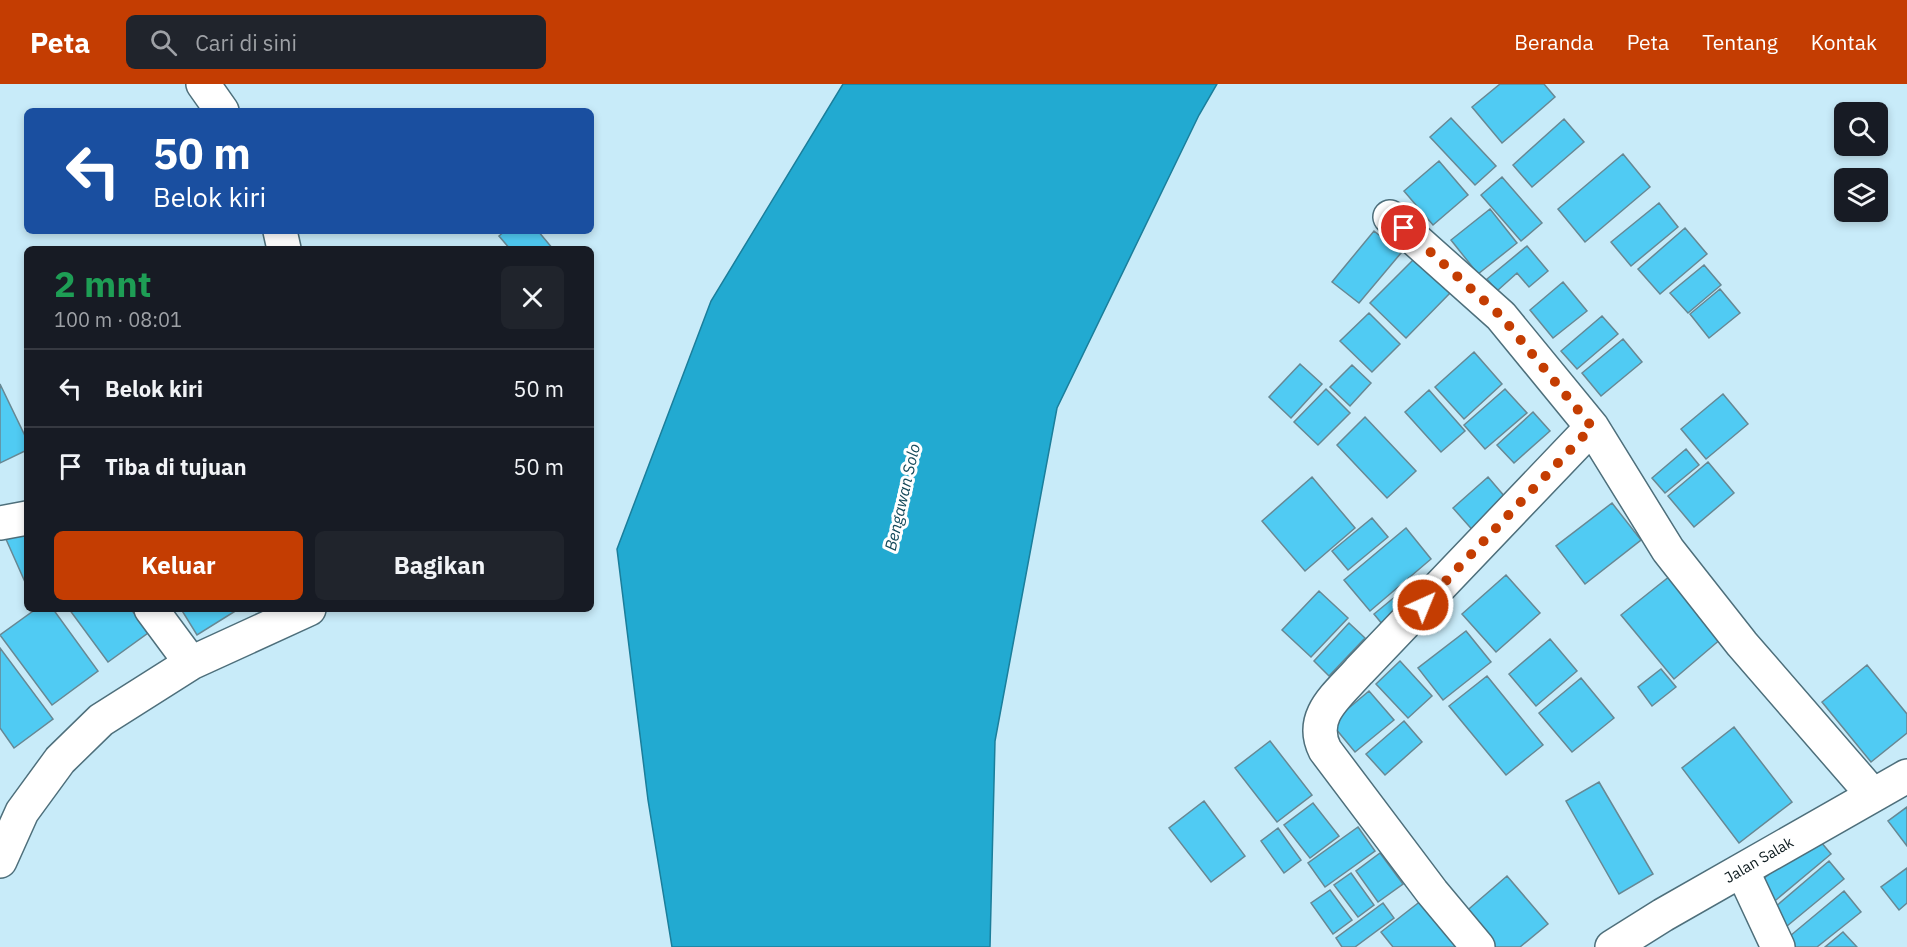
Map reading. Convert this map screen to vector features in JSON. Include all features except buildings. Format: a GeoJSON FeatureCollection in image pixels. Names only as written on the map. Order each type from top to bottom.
{"type":"FeatureCollection","features":[{"type":"Feature","properties":{"kind":"street"},"geometry":{"type":"LineString","coordinates":[[203,84],[220,108]]}},
{"type":"Feature","properties":{"kind":"street"},"geometry":{"type":"LineString","coordinates":[[1390,217],[1501,316],[1592,427],[1668,550],[1742,644],[1874,795]]}},
{"type":"Feature","properties":{"kind":"street"},"geometry":{"type":"LineString","coordinates":[[1478,947],[1432,892],[1325,750],[1319,738],[1319,725],[1323,711],[1359,671],[1592,427]]}},
{"type":"Feature","properties":{"kind":"street"},"geometry":{"type":"LineString","coordinates":[[0,523],[24,519]]}},
{"type":"Feature","properties":{"kind":"street"},"geometry":{"type":"LineString","coordinates":[[153,612],[191,663]]}},
{"type":"Feature","properties":{"kind":"street"},"geometry":{"type":"LineString","coordinates":[[0,861],[22,812],[60,760],[101,720],[191,663],[302,612]]}},
{"type":"Feature","properties":{"kind":"street","name":"Jalan Salak"},"geometry":{"type":"LineString","coordinates":[[1612,947],[1663,915],[1907,776]]}},
{"type":"Feature","properties":{"kind":"street"},"geometry":{"type":"LineString","coordinates":[[1742,870],[1778,947]]}},
{"type":"Feature","properties":{"kind":"water","name":"Bengawan Solo"},"geometry":{"type":"Polygon","coordinates":[[[843,84],[1217,84],[1199,115],[1057,408],[995,741],[990,947],[672,947],[648,800],[617,549],[711,301],[843,84]]]}},
{"type":"Feature","properties":{"kind":"route"},"geometry":{"type":"LineString","coordinates":[[1404,228],[1501,316],[1592,427],[1423,605]]}}]}
